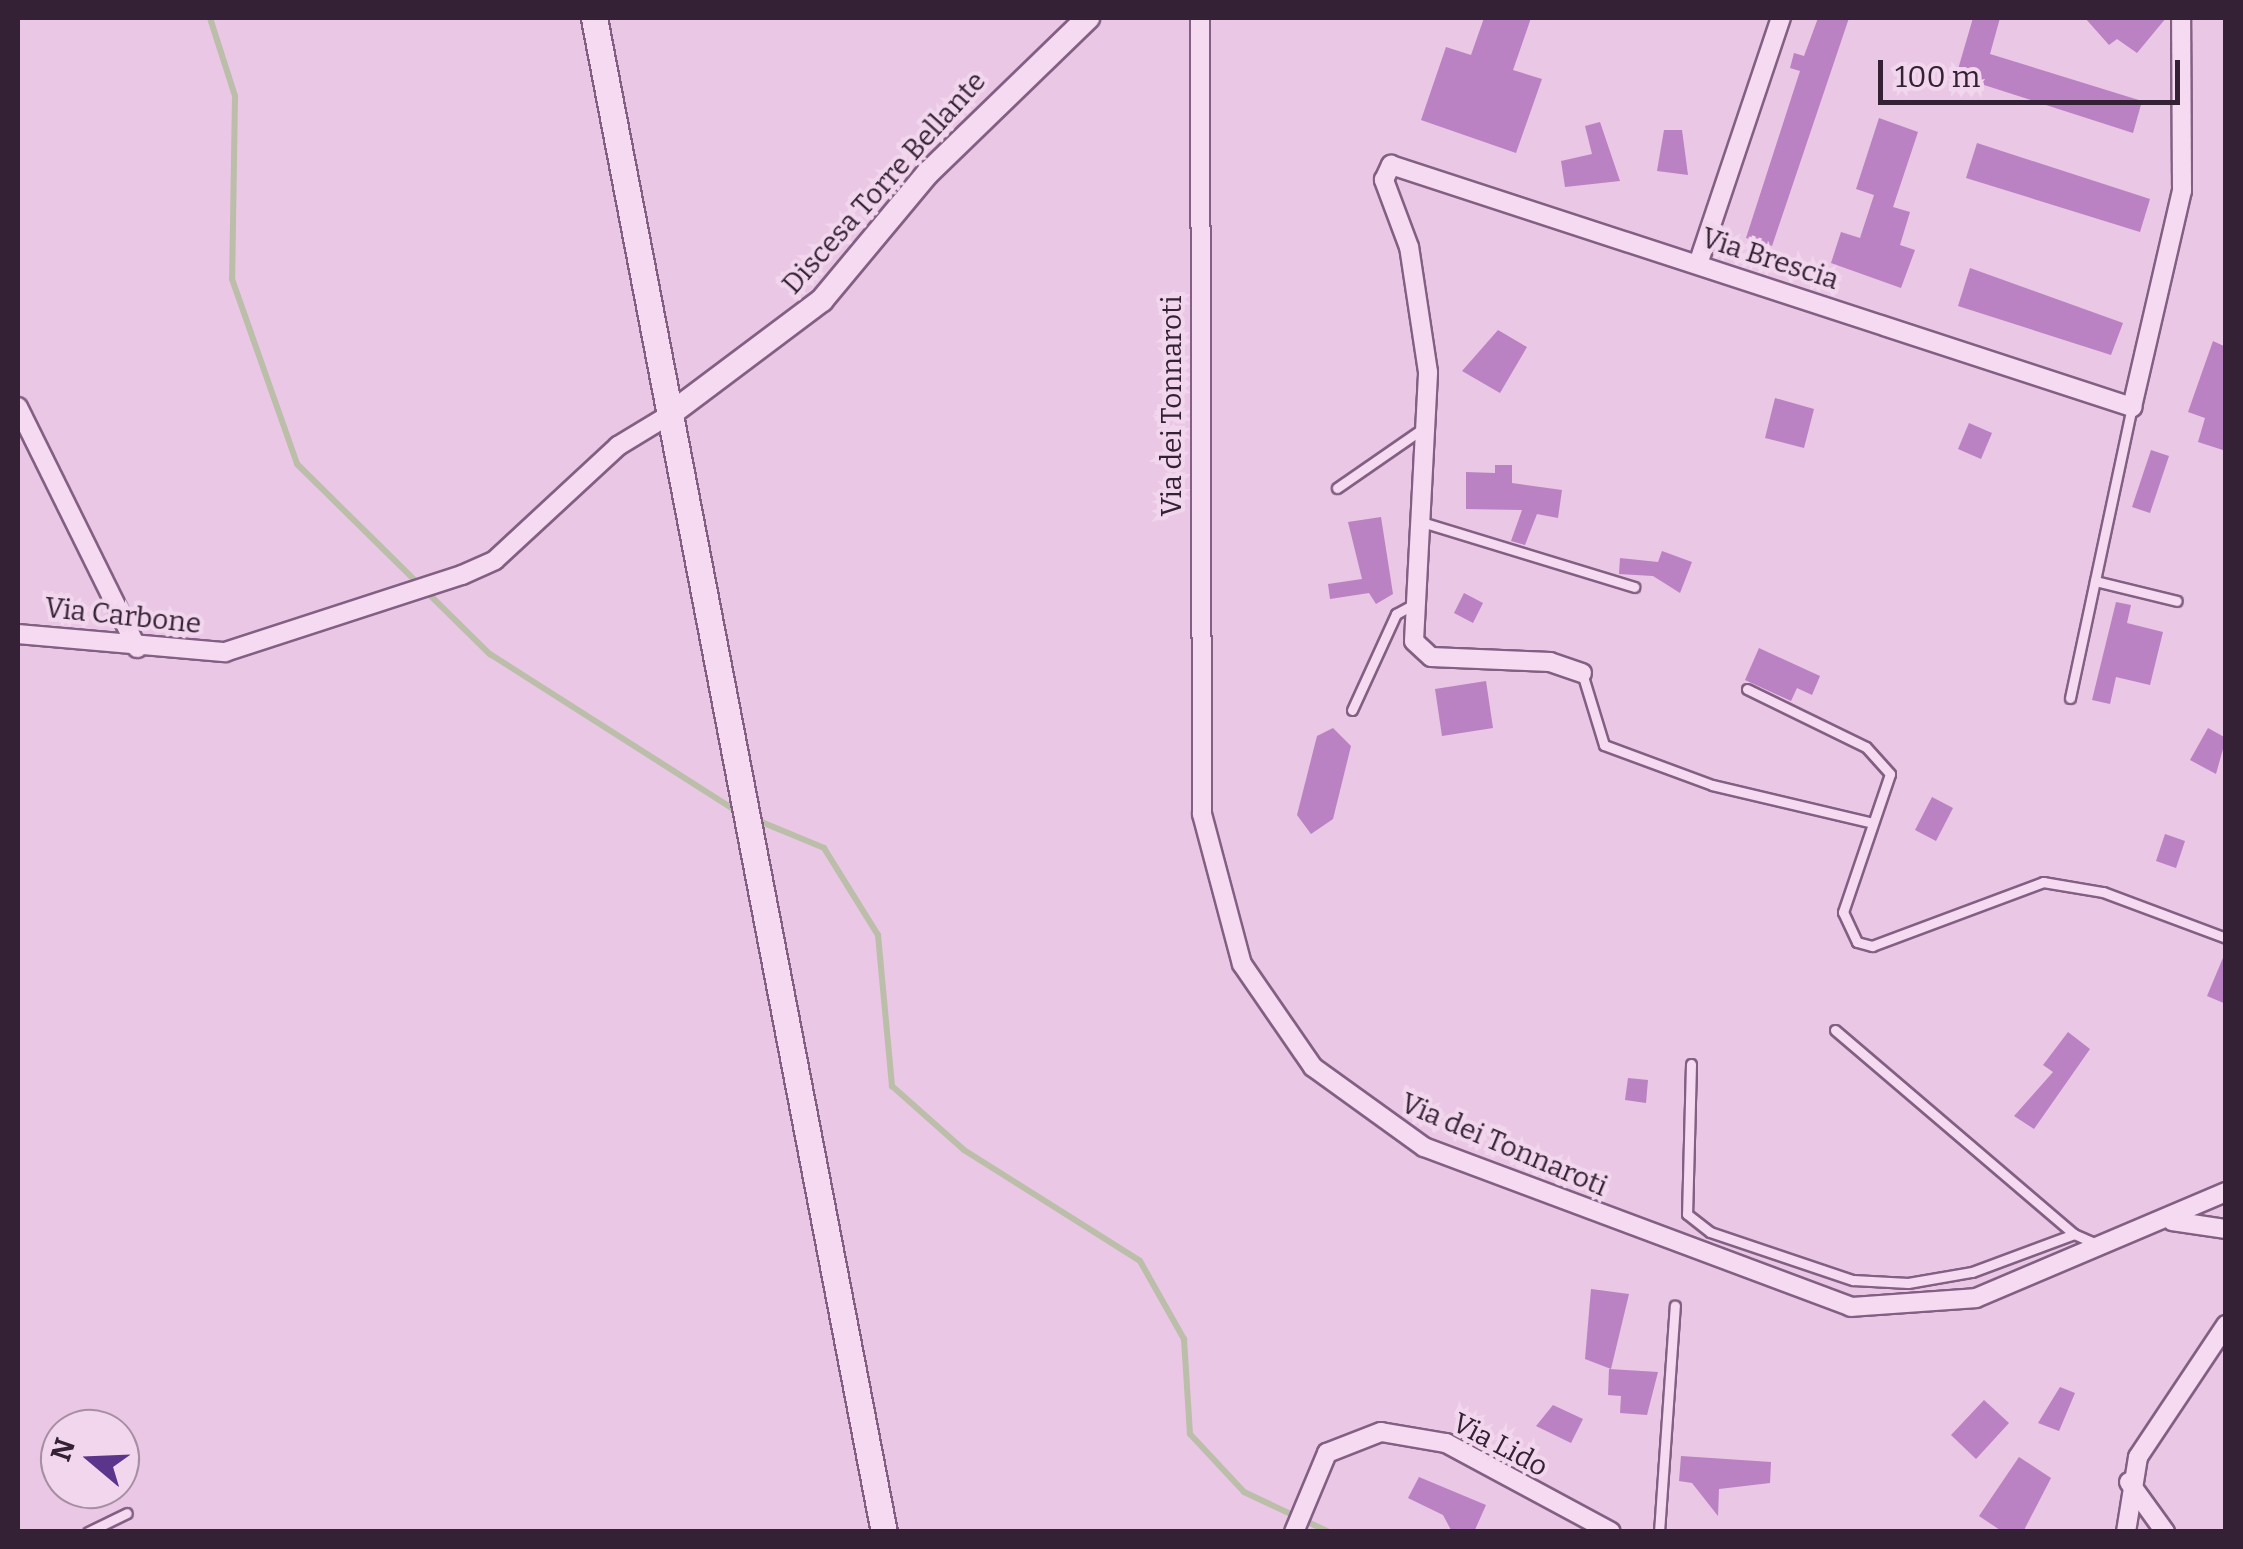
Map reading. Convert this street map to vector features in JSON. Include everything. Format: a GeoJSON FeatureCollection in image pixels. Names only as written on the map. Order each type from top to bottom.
{"type":"FeatureCollection","features":[{"type":"Feature","properties":{"kind":"main road"},"geometry":{"type":"LineString","coordinates":[[594,18],[884,1532]]}},
{"type":"Feature","properties":{"kind":"street","name":"Discesa Torre Bellante"},"geometry":{"type":"LineString","coordinates":[[669,415],[822,300],[928,173],[1088,18]]}},
{"type":"Feature","properties":{"kind":"street"},"geometry":{"type":"LineString","coordinates":[[1190,18],[1197,52]]}},
{"type":"Feature","properties":{"kind":"street"},"geometry":{"type":"LineString","coordinates":[[1197,52],[1200,18]]}},
{"type":"Feature","properties":{"kind":"street"},"geometry":{"type":"LineString","coordinates":[[1698,264],[1781,18]]}},
{"type":"Feature","properties":{"kind":"street"},"geometry":{"type":"LineString","coordinates":[[2132,406],[2182,191],[2181,18]]}},
{"type":"Feature","properties":{"kind":"street","name":"Via dei Tonnaroti"},"geometry":{"type":"LineString","coordinates":[[1197,52],[1202,814],[1225,918],[1270,1015],[1339,1091],[1412,1140],[1810,1298],[1882,1310],[1939,1306],[2101,1246],[2226,1192]]}},
{"type":"Feature","properties":{"kind":"street","name":"Via Brescia"},"geometry":{"type":"LineString","coordinates":[[1428,425],[1409,247],[1384,180],[1390,166],[2132,406]]}},
{"type":"Feature","properties":{"kind":"street"},"geometry":{"type":"LineString","coordinates":[[18,407],[137,648]]}},
{"type":"Feature","properties":{"kind":"street","name":"Via Carbone"},"geometry":{"type":"LineString","coordinates":[[18,634],[137,648],[226,652],[462,575],[495,560],[618,446],[669,415]]}},
{"type":"Feature","properties":{"kind":"street"},"geometry":{"type":"LineString","coordinates":[[1428,425],[1417,520],[1415,604],[1419,653],[1550,662],[1582,673]]}},
{"type":"Feature","properties":{"kind":"street"},"geometry":{"type":"LineString","coordinates":[[2164,1220],[2225,1229]]}},
{"type":"Feature","properties":{"kind":"street"},"geometry":{"type":"LineString","coordinates":[[2126,1532],[2129,1482],[2150,1433],[2226,1325]]}},
{"type":"Feature","properties":{"kind":"street","name":"Via Lido"},"geometry":{"type":"LineString","coordinates":[[1294,1532],[1313,1474],[1339,1446],[1412,1433],[1611,1532]]}},
{"type":"Feature","properties":{"kind":"street"},"geometry":{"type":"LineString","coordinates":[[2129,1482],[2164,1532]]}},
{"type":"Feature","properties":{"kind":"lane"},"geometry":{"type":"LineString","coordinates":[[2070,698],[2132,406]]}},
{"type":"Feature","properties":{"kind":"lane"},"geometry":{"type":"LineString","coordinates":[[1337,488],[1428,425]]}},
{"type":"Feature","properties":{"kind":"lane"},"geometry":{"type":"LineString","coordinates":[[1417,520],[1634,587]]}},
{"type":"Feature","properties":{"kind":"lane"},"geometry":{"type":"LineString","coordinates":[[2095,580],[2176,601]]}},
{"type":"Feature","properties":{"kind":"lane"},"geometry":{"type":"LineString","coordinates":[[1352,710],[1396,614],[1415,604]]}},
{"type":"Feature","properties":{"kind":"lane"},"geometry":{"type":"LineString","coordinates":[[1582,673],[1604,745],[1712,785],[1873,824]]}},
{"type":"Feature","properties":{"kind":"lane"},"geometry":{"type":"LineString","coordinates":[[1747,690],[1866,747],[1890,774],[1843,912],[1848,938],[1864,946],[2042,882],[2135,902],[2226,938]]}},
{"type":"Feature","properties":{"kind":"lane"},"geometry":{"type":"LineString","coordinates":[[1835,1030],[2074,1234],[2101,1246]]}},
{"type":"Feature","properties":{"kind":"lane"},"geometry":{"type":"LineString","coordinates":[[1690,1064],[1688,1214],[1710,1232],[1853,1280],[1908,1283],[1972,1272],[2074,1234]]}},
{"type":"Feature","properties":{"kind":"lane"},"geometry":{"type":"LineString","coordinates":[[1659,1532],[1676,1306]]}},
{"type":"Feature","properties":{"kind":"lane"},"geometry":{"type":"LineString","coordinates":[[88,1532],[126,1513]]}},
{"type":"Feature","properties":{"kind":"building"},"geometry":{"type":"Polygon","coordinates":[[[1484,18],[1531,18],[1513,70],[1542,79],[1516,153],[1421,120],[1446,47],[1471,55],[1484,18]]]}},
{"type":"Feature","properties":{"kind":"building"},"geometry":{"type":"Polygon","coordinates":[[[1818,18],[1849,18],[1772,246],[1746,238],[1800,71],[1790,68],[1794,53],[1804,56],[1818,18]]]}},
{"type":"Feature","properties":{"kind":"building"},"geometry":{"type":"Polygon","coordinates":[[[1973,18],[2000,18],[1990,54],[2142,101],[2133,133],[1956,76],[1973,18]]]}},
{"type":"Feature","properties":{"kind":"building"},"geometry":{"type":"Polygon","coordinates":[[[2085,18],[2166,18],[2137,53],[2117,39],[2109,45],[2085,18]]]}},
{"type":"Feature","properties":{"kind":"building"},"geometry":{"type":"Polygon","coordinates":[[[1879,118],[1918,132],[1893,207],[1910,212],[1900,245],[1915,250],[1901,288],[1831,263],[1841,232],[1860,238],[1874,195],[1856,189],[1879,118]]]}},
{"type":"Feature","properties":{"kind":"building"},"geometry":{"type":"Polygon","coordinates":[[[1600,122],[1620,181],[1565,187],[1561,161],[1592,154],[1585,126],[1600,122]]]}},
{"type":"Feature","properties":{"kind":"building"},"geometry":{"type":"Polygon","coordinates":[[[1664,130],[1682,130],[1688,175],[1657,171],[1664,130]]]}},
{"type":"Feature","properties":{"kind":"building"},"geometry":{"type":"Polygon","coordinates":[[[1977,143],[2150,199],[2140,232],[1966,178],[1977,143]]]}},
{"type":"Feature","properties":{"kind":"building"},"geometry":{"type":"Polygon","coordinates":[[[1970,268],[2123,323],[2111,355],[1958,306],[1970,268]]]}},
{"type":"Feature","properties":{"kind":"building"},"geometry":{"type":"Polygon","coordinates":[[[1498,330],[1527,347],[1500,393],[1462,371],[1498,330]]]}},
{"type":"Feature","properties":{"kind":"building"},"geometry":{"type":"Polygon","coordinates":[[[2213,341],[2226,347],[2226,451],[2198,442],[2205,418],[2188,412],[2213,341]]]}},
{"type":"Feature","properties":{"kind":"building"},"geometry":{"type":"Polygon","coordinates":[[[1775,398],[1814,409],[1804,448],[1765,438],[1775,398]]]}},
{"type":"Feature","properties":{"kind":"building"},"geometry":{"type":"Polygon","coordinates":[[[1969,423],[1992,433],[1981,459],[1958,449],[1969,423]]]}},
{"type":"Feature","properties":{"kind":"building"},"geometry":{"type":"Polygon","coordinates":[[[2151,450],[2169,456],[2150,513],[2132,507],[2151,450]]]}},
{"type":"Feature","properties":{"kind":"building"},"geometry":{"type":"Polygon","coordinates":[[[1495,465],[1512,465],[1512,483],[1562,490],[1558,518],[1537,514],[1525,545],[1511,541],[1522,510],[1466,509],[1466,472],[1495,473],[1495,465]]]}},
{"type":"Feature","properties":{"kind":"building"},"geometry":{"type":"Polygon","coordinates":[[[1381,517],[1393,594],[1376,604],[1369,593],[1330,599],[1328,584],[1362,579],[1348,522],[1381,517]]]}},
{"type":"Feature","properties":{"kind":"building"},"geometry":{"type":"Polygon","coordinates":[[[1662,551],[1692,562],[1680,593],[1653,576],[1619,574],[1620,558],[1658,562],[1662,551]]]}},
{"type":"Feature","properties":{"kind":"building"},"geometry":{"type":"Polygon","coordinates":[[[1464,593],[1483,603],[1473,623],[1454,613],[1464,593]]]}},
{"type":"Feature","properties":{"kind":"building"},"geometry":{"type":"Polygon","coordinates":[[[2116,602],[2131,605],[2127,623],[2163,632],[2150,685],[2116,677],[2110,704],[2092,700],[2116,602]]]}},
{"type":"Feature","properties":{"kind":"building"},"geometry":{"type":"Polygon","coordinates":[[[1759,648],[1820,676],[1812,695],[1797,688],[1791,701],[1745,680],[1759,648]]]}},
{"type":"Feature","properties":{"kind":"building"},"geometry":{"type":"Polygon","coordinates":[[[1486,681],[1493,728],[1442,736],[1435,689],[1486,681]]]}},
{"type":"Feature","properties":{"kind":"building"},"geometry":{"type":"Polygon","coordinates":[[[1333,728],[1351,746],[1333,819],[1311,834],[1297,815],[1317,736],[1333,728]]]}},
{"type":"Feature","properties":{"kind":"building"},"geometry":{"type":"Polygon","coordinates":[[[2208,728],[2226,738],[2216,774],[2190,760],[2208,728]]]}},
{"type":"Feature","properties":{"kind":"building"},"geometry":{"type":"Polygon","coordinates":[[[1932,797],[1953,808],[1936,841],[1915,830],[1932,797]]]}},
{"type":"Feature","properties":{"kind":"building"},"geometry":{"type":"Polygon","coordinates":[[[2165,834],[2185,841],[2176,868],[2156,861],[2165,834]]]}},
{"type":"Feature","properties":{"kind":"building"},"geometry":{"type":"Polygon","coordinates":[[[2226,953],[2226,1004],[2207,996],[2226,953]]]}},
{"type":"Feature","properties":{"kind":"building"},"geometry":{"type":"Polygon","coordinates":[[[2068,1032],[2090,1049],[2034,1129],[2014,1116],[2053,1072],[2043,1065],[2068,1032]]]}},
{"type":"Feature","properties":{"kind":"building"},"geometry":{"type":"Polygon","coordinates":[[[1628,1078],[1648,1080],[1646,1103],[1625,1100],[1628,1078]]]}},
{"type":"Feature","properties":{"kind":"building"},"geometry":{"type":"Polygon","coordinates":[[[1591,1289],[1629,1294],[1611,1369],[1585,1359],[1591,1289]]]}},
{"type":"Feature","properties":{"kind":"building"},"geometry":{"type":"Polygon","coordinates":[[[1609,1369],[1658,1372],[1647,1415],[1620,1413],[1621,1396],[1608,1395],[1609,1369]]]}},
{"type":"Feature","properties":{"kind":"building"},"geometry":{"type":"Polygon","coordinates":[[[2060,1387],[2075,1393],[2059,1431],[2038,1423],[2060,1387]]]}},
{"type":"Feature","properties":{"kind":"building"},"geometry":{"type":"Polygon","coordinates":[[[1984,1400],[2009,1423],[1976,1459],[1951,1435],[1984,1400]]]}},
{"type":"Feature","properties":{"kind":"building"},"geometry":{"type":"Polygon","coordinates":[[[1553,1405],[1583,1419],[1571,1443],[1536,1426],[1553,1405]]]}},
{"type":"Feature","properties":{"kind":"building"},"geometry":{"type":"Polygon","coordinates":[[[1681,1456],[1771,1462],[1770,1483],[1719,1489],[1718,1516],[1692,1483],[1679,1481],[1681,1456]]]}},
{"type":"Feature","properties":{"kind":"building"},"geometry":{"type":"Polygon","coordinates":[[[2019,1457],[2051,1478],[2023,1532],[2003,1532],[1979,1516],[2019,1457]]]}},
{"type":"Feature","properties":{"kind":"building"},"geometry":{"type":"Polygon","coordinates":[[[1419,1477],[1486,1505],[1474,1532],[1452,1532],[1443,1515],[1408,1498],[1419,1477]]]}},
{"type":"Feature","properties":{"kind":"waterway"},"geometry":{"type":"LineString","coordinates":[[210,18],[235,96],[232,279],[297,464],[490,654],[738,812]]}},
{"type":"Feature","properties":{"kind":"waterway"},"geometry":{"type":"LineString","coordinates":[[754,819],[824,848],[878,935],[892,1086],[964,1150],[1140,1261],[1184,1339],[1190,1434],[1244,1492],[1329,1532]]}}]}
